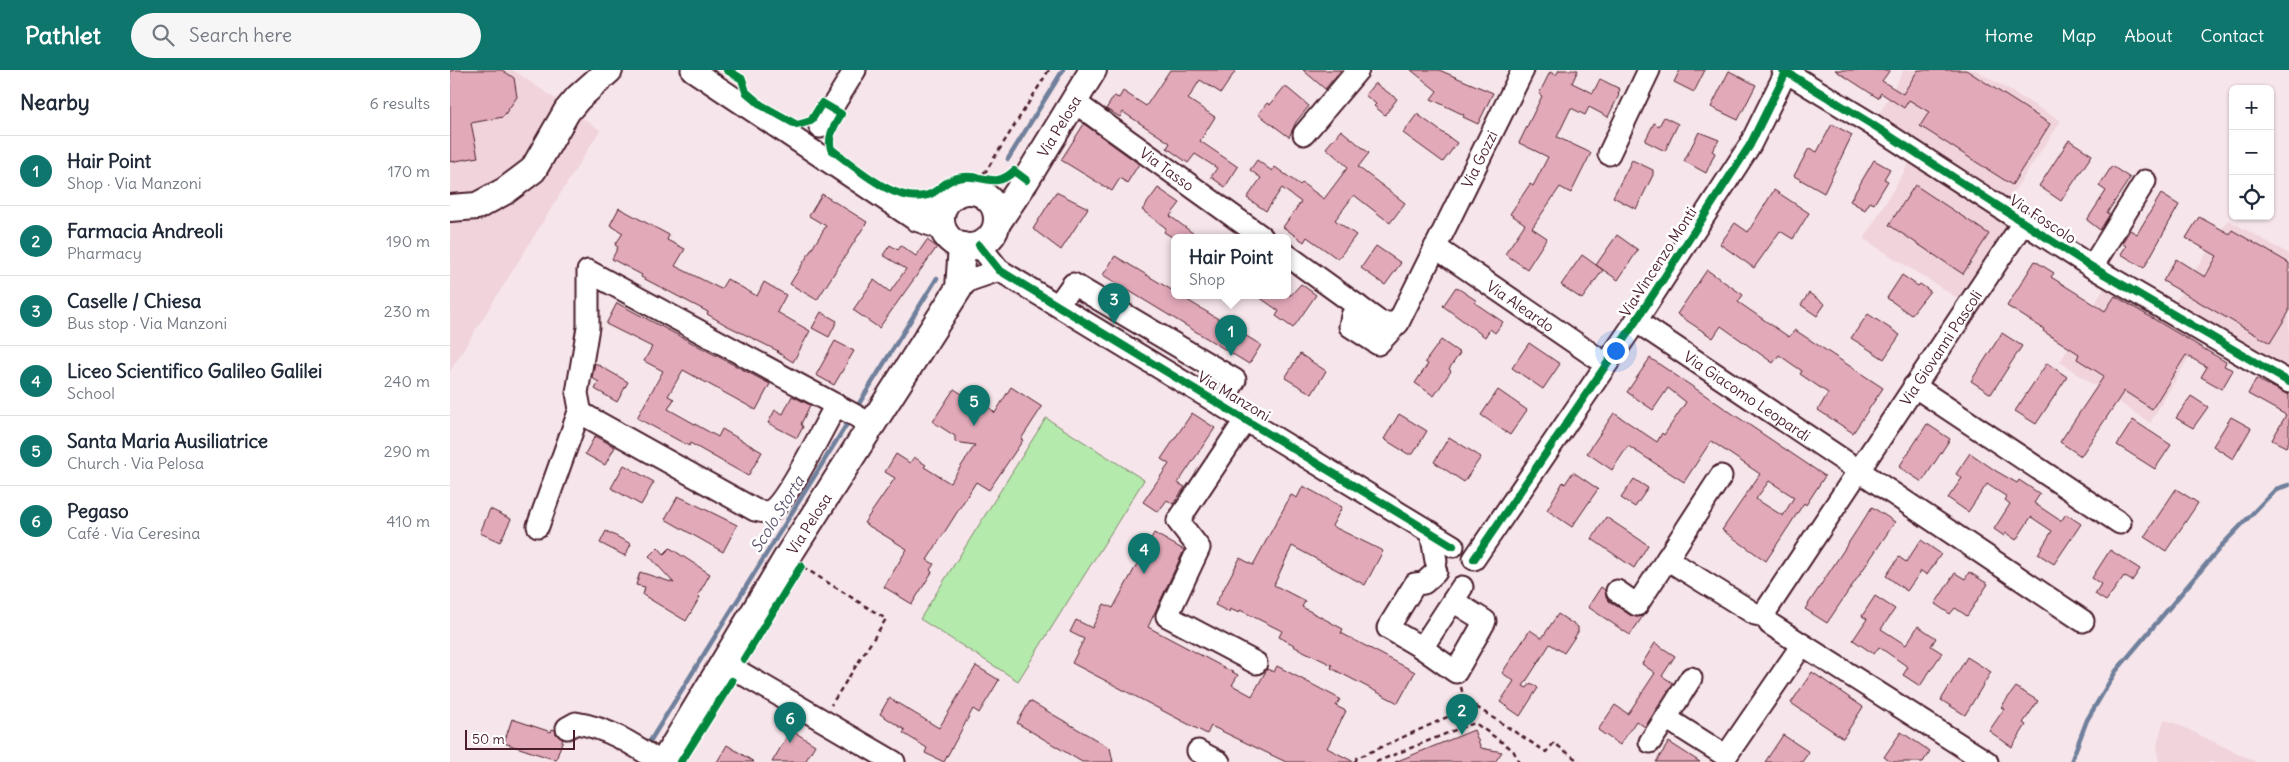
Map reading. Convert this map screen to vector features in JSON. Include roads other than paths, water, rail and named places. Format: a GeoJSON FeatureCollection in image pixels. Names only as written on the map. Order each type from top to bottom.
{"type":"FeatureCollection","features":[{"type":"Feature","properties":{"kind":"main road"},"geometry":{"type":"LineString","coordinates":[[578,98],[586,70]]}},
{"type":"Feature","properties":{"kind":"main road"},"geometry":{"type":"LineString","coordinates":[[450,208],[477,206],[505,191],[533,170],[567,111],[608,70]]}},
{"type":"Feature","properties":{"kind":"main road","name":"Via Pelosa"},"geometry":{"type":"LineString","coordinates":[[997,223],[1024,183],[1093,70]]}},
{"type":"Feature","properties":{"kind":"main road"},"geometry":{"type":"LineString","coordinates":[[982,184],[994,193],[1024,183]]}},
{"type":"Feature","properties":{"kind":"main road"},"geometry":{"type":"LineString","coordinates":[[982,184],[994,207],[997,223],[988,240],[971,246],[954,243],[942,228],[942,210],[946,202],[960,192],[976,191],[982,184]]}},
{"type":"Feature","properties":{"kind":"main road"},"geometry":{"type":"LineString","coordinates":[[959,288],[971,246]]}},
{"type":"Feature","properties":{"kind":"main road","name":"Via Pelosa"},"geometry":{"type":"LineString","coordinates":[[651,756],[724,663],[788,556],[853,414],[959,288]]}},
{"type":"Feature","properties":{"kind":"street"},"geometry":{"type":"LineString","coordinates":[[692,70],[916,220],[942,228]]}},
{"type":"Feature","properties":{"kind":"street"},"geometry":{"type":"LineString","coordinates":[[791,136],[812,133],[820,127],[856,70]]}},
{"type":"Feature","properties":{"kind":"street"},"geometry":{"type":"LineString","coordinates":[[1304,134],[1358,70]]}},
{"type":"Feature","properties":{"kind":"street","name":"Via Gozzi"},"geometry":{"type":"LineString","coordinates":[[1435,247],[1523,70]]}},
{"type":"Feature","properties":{"kind":"street"},"geometry":{"type":"LineString","coordinates":[[1610,154],[1649,70]]}},
{"type":"Feature","properties":{"kind":"street","name":"Via Foscolo"},"geometry":{"type":"LineString","coordinates":[[1784,71],[1873,125],[2092,267],[2289,382]]}},
{"type":"Feature","properties":{"kind":"street","name":"Via Vincenzo Monti"},"geometry":{"type":"LineString","coordinates":[[1474,559],[1636,321],[1750,145],[1784,71]]}},
{"type":"Feature","properties":{"kind":"street","name":"Via Tasso"},"geometry":{"type":"LineString","coordinates":[[1073,101],[1258,234]]}},
{"type":"Feature","properties":{"kind":"street"},"geometry":{"type":"LineString","coordinates":[[820,127],[822,158]]}},
{"type":"Feature","properties":{"kind":"street"},"geometry":{"type":"LineString","coordinates":[[2092,267],[2145,181]]}},
{"type":"Feature","properties":{"kind":"street"},"geometry":{"type":"LineString","coordinates":[[900,209],[927,207],[946,202]]}},
{"type":"Feature","properties":{"kind":"street","name":"Via Giovanni Pascoli"},"geometry":{"type":"LineString","coordinates":[[1765,616],[1767,609],[2023,222]]}},
{"type":"Feature","properties":{"kind":"street"},"geometry":{"type":"LineString","coordinates":[[971,246],[999,270]]}},
{"type":"Feature","properties":{"kind":"street"},"geometry":{"type":"LineString","coordinates":[[1291,258],[1381,323],[1398,322],[1435,247]]}},
{"type":"Feature","properties":{"kind":"street","name":"Via Aleardo"},"geometry":{"type":"LineString","coordinates":[[1435,247],[1606,364]]}},
{"type":"Feature","properties":{"kind":"street"},"geometry":{"type":"LineString","coordinates":[[959,288],[970,280],[999,270]]}},
{"type":"Feature","properties":{"kind":"street","name":"Via Manzoni"},"geometry":{"type":"LineString","coordinates":[[999,270],[1453,546]]}},
{"type":"Feature","properties":{"kind":"street"},"geometry":{"type":"LineString","coordinates":[[538,526],[579,412],[578,393],[588,327],[588,271],[853,414],[784,497],[771,510],[762,512],[755,510],[579,412]]}},
{"type":"Feature","properties":{"kind":"street","name":"Via Giacomo Leopardi"},"geometry":{"type":"LineString","coordinates":[[1636,321],[1858,471]]}},
{"type":"Feature","properties":{"kind":"street"},"geometry":{"type":"LineString","coordinates":[[1914,386],[2120,523]]}},
{"type":"Feature","properties":{"kind":"street"},"geometry":{"type":"LineString","coordinates":[[1246,419],[1178,521],[1199,548],[1167,616],[1256,663]]}},
{"type":"Feature","properties":{"kind":"street"},"geometry":{"type":"LineString","coordinates":[[1858,471],[2083,621]]}},
{"type":"Feature","properties":{"kind":"street"},"geometry":{"type":"LineString","coordinates":[[1616,591],[1638,605],[1721,476]]}},
{"type":"Feature","properties":{"kind":"street"},"geometry":{"type":"LineString","coordinates":[[1422,648],[1457,594],[1475,572],[1474,559],[1466,549],[1453,546],[1442,551],[1436,567],[1424,583],[1415,584],[1388,628],[1422,648],[1456,672],[1486,621],[1457,594],[1449,586],[1438,578],[1436,567],[1431,532]]}},
{"type":"Feature","properties":{"kind":"street"},"geometry":{"type":"LineString","coordinates":[[1667,559],[1755,614],[1765,616],[1770,624],[1987,762]]}},
{"type":"Feature","properties":{"kind":"street"},"geometry":{"type":"LineString","coordinates":[[1666,718],[1726,756],[1802,645]]}},
{"type":"Feature","properties":{"kind":"street"},"geometry":{"type":"LineString","coordinates":[[724,663],[894,762]]}},
{"type":"Feature","properties":{"kind":"street"},"geometry":{"type":"LineString","coordinates":[[1650,742],[1691,678]]}},
{"type":"Feature","properties":{"kind":"street"},"geometry":{"type":"LineString","coordinates":[[567,728],[576,723],[597,726],[651,756]]}},
{"type":"Feature","properties":{"kind":"street"},"geometry":{"type":"LineString","coordinates":[[1198,750],[1219,762]]}},
{"type":"Feature","properties":{"kind":"waterway","name":"Scolo Storta"},"geometry":{"type":"LineString","coordinates":[[1008,159],[1063,70]]}},
{"type":"Feature","properties":{"kind":"waterway","name":"Scolo Storta"},"geometry":{"type":"LineString","coordinates":[[855,410],[937,278]]}},
{"type":"Feature","properties":{"kind":"waterway","name":"Scolo Storta"},"geometry":{"type":"LineString","coordinates":[[647,746],[850,419]]}},
{"type":"Feature","properties":{"kind":"waterway"},"geometry":{"type":"LineString","coordinates":[[2071,762],[2087,720],[2116,671],[2223,544],[2276,489],[2289,485]]}},
{"type":"Feature","properties":{"kind":"place","name":"Caselle / Chiesa"},"geometry":{"type":"Point","coordinates":[1114,324]}},
{"type":"Feature","properties":{"kind":"place","name":"Hair Point"},"geometry":{"type":"Point","coordinates":[1231,356]}},
{"type":"Feature","properties":{"kind":"place","name":"Santa Maria Ausiliatrice"},"geometry":{"type":"Point","coordinates":[974,426]}},
{"type":"Feature","properties":{"kind":"place","name":"Liceo Scientifico Galileo Galilei"},"geometry":{"type":"Point","coordinates":[1144,574]}},
{"type":"Feature","properties":{"kind":"place","name":"Farmacia Andreoli"},"geometry":{"type":"Point","coordinates":[1462,735]}},
{"type":"Feature","properties":{"kind":"place","name":"Pegaso"},"geometry":{"type":"Point","coordinates":[790,743]}}]}
